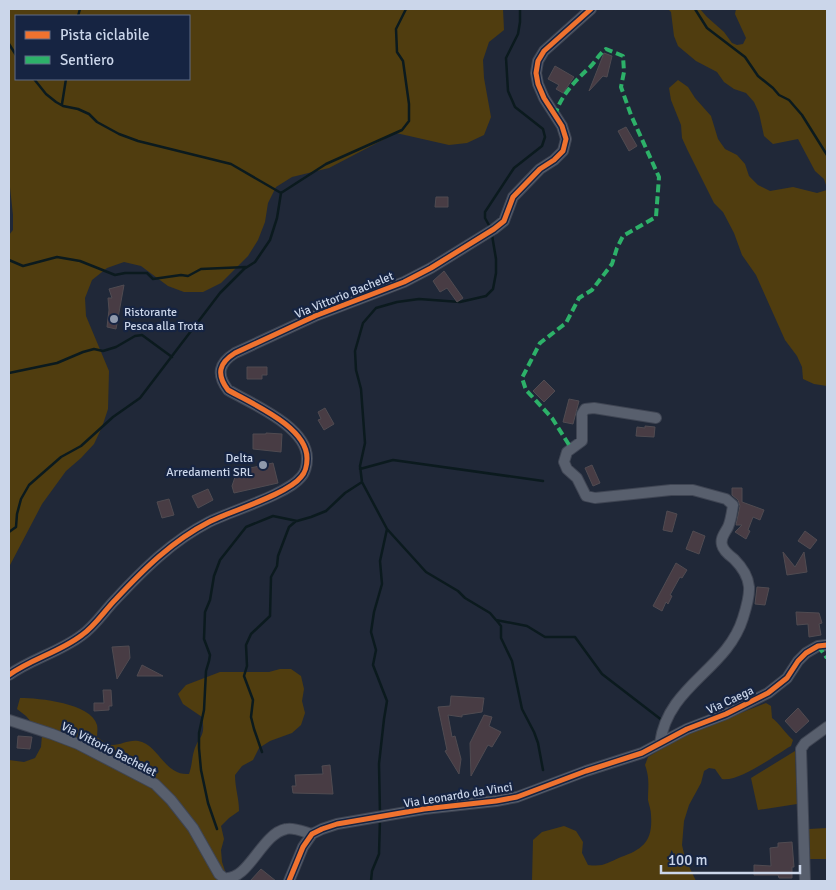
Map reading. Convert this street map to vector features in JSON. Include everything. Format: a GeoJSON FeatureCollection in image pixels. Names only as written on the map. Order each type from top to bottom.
{"type":"FeatureCollection","features":[{"type":"Feature","properties":{"kind":"street","name":"Via Vittorio Bachelet"},"geometry":{"type":"LineString","coordinates":[[9,675],[83,634],[148,565],[166,550],[211,521],[276,493],[294,484],[302,477],[308,459],[298,435],[285,423],[228,390],[220,375],[222,366],[228,357],[315,316],[404,282],[494,229],[504,220],[513,197],[540,170],[563,151],[566,139],[562,126],[544,98],[538,84],[536,72],[538,61],[544,51],[591,9]]}},
{"type":"Feature","properties":{"kind":"street"},"geometry":{"type":"LineString","coordinates":[[656,418],[594,408],[583,410],[582,441],[567,452],[564,462],[567,469],[577,478],[586,496],[595,498],[639,495],[671,490],[693,490],[726,500],[733,505],[731,519],[721,542],[723,547],[741,566],[749,580],[750,588],[743,620],[724,654],[679,697],[664,724],[660,743]]}},
{"type":"Feature","properties":{"kind":"street","name":"Via Caega"},"geometry":{"type":"LineString","coordinates":[[660,743],[768,693],[787,678],[798,661],[812,649],[827,645]]}},
{"type":"Feature","properties":{"kind":"street","name":"Via Vittorio Bachelet"},"geometry":{"type":"LineString","coordinates":[[9,720],[78,744],[154,784],[172,800],[192,828],[219,874],[224,878],[233,877],[240,872],[273,836],[281,830],[292,828],[312,834]]}},
{"type":"Feature","properties":{"kind":"street"},"geometry":{"type":"LineString","coordinates":[[805,881],[801,749],[805,743],[827,727]]}},
{"type":"Feature","properties":{"kind":"street","name":"Via Leonardo da Vinci"},"geometry":{"type":"LineString","coordinates":[[312,834],[337,824],[424,809],[517,797],[586,771],[642,753],[660,743]]}},
{"type":"Feature","properties":{"kind":"street"},"geometry":{"type":"LineString","coordinates":[[289,881],[303,847],[312,834]]}},
{"type":"Feature","properties":{"kind":"shaded area"},"geometry":{"type":"Polygon","coordinates":[[[9,9],[503,9],[504,30],[489,42],[483,60],[484,78],[491,117],[484,135],[467,143],[449,145],[396,133],[329,168],[292,177],[276,187],[268,203],[265,222],[258,240],[248,256],[221,283],[203,292],[184,292],[168,286],[141,266],[124,262],[107,268],[92,280],[85,298],[86,316],[109,371],[108,409],[94,444],[66,471],[42,504],[9,567],[9,235],[13,230],[9,178],[9,9]]]}},
{"type":"Feature","properties":{"kind":"shaded area"},"geometry":{"type":"Polygon","coordinates":[[[668,9],[700,9],[724,32],[732,43],[737,45],[743,44],[746,38],[735,14],[736,9],[827,9],[827,188],[824,179],[815,171],[798,139],[773,144],[764,136],[759,113],[754,102],[746,93],[734,89],[724,82],[717,72],[696,61],[678,46],[674,36],[671,12],[668,9]]]}},
{"type":"Feature","properties":{"kind":"shaded area"},"geometry":{"type":"Polygon","coordinates":[[[678,80],[688,87],[711,116],[718,139],[725,149],[737,155],[745,164],[749,176],[758,185],[770,191],[793,187],[817,193],[827,190],[827,386],[814,384],[803,379],[802,367],[797,356],[785,340],[756,275],[742,255],[734,233],[723,212],[714,203],[687,149],[682,138],[681,125],[671,100],[669,88],[678,80]]]}},
{"type":"Feature","properties":{"kind":"shaded area"},"geometry":{"type":"Polygon","coordinates":[[[291,669],[301,676],[304,689],[302,701],[305,713],[301,725],[292,733],[270,741],[259,748],[253,760],[242,766],[235,775],[239,811],[221,826],[224,839],[221,850],[226,874],[225,881],[9,881],[9,760],[24,762],[35,758],[41,747],[42,735],[26,716],[17,709],[20,698],[39,699],[75,707],[93,718],[97,725],[97,737],[107,744],[116,745],[133,741],[142,742],[152,748],[172,769],[180,773],[189,774],[194,751],[203,733],[203,724],[202,717],[183,704],[178,694],[186,685],[220,672],[269,672],[291,669]]]}},
{"type":"Feature","properties":{"kind":"shaded area"},"geometry":{"type":"Polygon","coordinates":[[[766,703],[771,706],[772,718],[793,740],[791,746],[748,772],[729,779],[722,779],[715,769],[709,768],[704,771],[701,783],[689,805],[684,821],[682,845],[685,858],[696,881],[532,881],[533,840],[542,832],[564,826],[576,831],[583,842],[582,853],[588,865],[605,864],[641,847],[648,838],[651,824],[648,779],[645,765],[648,757],[685,735],[766,703]]]}},
{"type":"Feature","properties":{"kind":"shaded area"},"geometry":{"type":"Polygon","coordinates":[[[795,751],[797,804],[758,810],[751,778],[795,751]]]}},
{"type":"Feature","properties":{"kind":"shaded area"},"geometry":{"type":"Polygon","coordinates":[[[827,828],[827,859],[810,859],[809,829],[827,828]]]}},
{"type":"Feature","properties":{"kind":"building"},"geometry":{"type":"Polygon","coordinates":[[[604,53],[612,56],[607,77],[603,76],[589,91],[604,53]]]}},
{"type":"Feature","properties":{"kind":"building"},"geometry":{"type":"Polygon","coordinates":[[[555,66],[574,77],[563,93],[556,89],[559,85],[548,79],[555,66]]]}},
{"type":"Feature","properties":{"kind":"building"},"geometry":{"type":"Polygon","coordinates":[[[626,127],[637,146],[629,151],[618,131],[626,127]]]}},
{"type":"Feature","properties":{"kind":"building"},"geometry":{"type":"Polygon","coordinates":[[[436,197],[448,197],[448,207],[435,207],[436,197]]]}},
{"type":"Feature","properties":{"kind":"building"},"geometry":{"type":"Polygon","coordinates":[[[444,271],[463,298],[457,302],[447,288],[440,292],[433,281],[444,271]]]}},
{"type":"Feature","properties":{"kind":"building"},"geometry":{"type":"Polygon","coordinates":[[[124,285],[116,329],[107,327],[108,298],[112,298],[109,289],[124,285]]]}},
{"type":"Feature","properties":{"kind":"building"},"geometry":{"type":"Polygon","coordinates":[[[247,367],[267,367],[267,375],[262,375],[262,379],[247,379],[247,367]]]}},
{"type":"Feature","properties":{"kind":"building"},"geometry":{"type":"Polygon","coordinates":[[[544,380],[555,391],[544,402],[533,391],[544,380]]]}},
{"type":"Feature","properties":{"kind":"building"},"geometry":{"type":"Polygon","coordinates":[[[569,399],[579,401],[573,424],[563,422],[569,399]]]}},
{"type":"Feature","properties":{"kind":"building"},"geometry":{"type":"Polygon","coordinates":[[[325,408],[334,424],[324,430],[318,420],[321,419],[318,412],[325,408]]]}},
{"type":"Feature","properties":{"kind":"building"},"geometry":{"type":"Polygon","coordinates":[[[645,426],[655,427],[654,437],[636,436],[637,427],[645,428],[645,426]]]}},
{"type":"Feature","properties":{"kind":"building"},"geometry":{"type":"Polygon","coordinates":[[[253,434],[282,434],[281,452],[253,449],[253,434]]]}},
{"type":"Feature","properties":{"kind":"building"},"geometry":{"type":"Polygon","coordinates":[[[273,463],[278,483],[234,493],[232,486],[237,471],[273,463]]]}},
{"type":"Feature","properties":{"kind":"building"},"geometry":{"type":"Polygon","coordinates":[[[592,465],[600,483],[593,486],[585,468],[592,465]]]}},
{"type":"Feature","properties":{"kind":"building"},"geometry":{"type":"Polygon","coordinates":[[[732,488],[742,488],[742,502],[764,510],[760,520],[753,517],[746,539],[735,532],[742,525],[736,525],[740,506],[738,500],[732,495],[732,488]]]}},
{"type":"Feature","properties":{"kind":"building"},"geometry":{"type":"Polygon","coordinates":[[[208,489],[213,500],[198,508],[192,496],[208,489]]]}},
{"type":"Feature","properties":{"kind":"building"},"geometry":{"type":"Polygon","coordinates":[[[169,499],[174,515],[162,518],[157,502],[169,499]]]}},
{"type":"Feature","properties":{"kind":"building"},"geometry":{"type":"Polygon","coordinates":[[[667,511],[677,514],[672,532],[663,530],[667,511]]]}},
{"type":"Feature","properties":{"kind":"building"},"geometry":{"type":"Polygon","coordinates":[[[693,531],[705,536],[699,554],[686,549],[693,531]]]}},
{"type":"Feature","properties":{"kind":"building"},"geometry":{"type":"Polygon","coordinates":[[[805,531],[817,540],[810,549],[798,541],[805,531]]]}},
{"type":"Feature","properties":{"kind":"building"},"geometry":{"type":"Polygon","coordinates":[[[783,552],[795,567],[804,552],[807,572],[787,575],[783,552]]]}},
{"type":"Feature","properties":{"kind":"building"},"geometry":{"type":"Polygon","coordinates":[[[676,563],[687,570],[682,578],[680,577],[670,595],[672,596],[668,604],[666,602],[662,611],[653,606],[676,563]]]}},
{"type":"Feature","properties":{"kind":"building"},"geometry":{"type":"Polygon","coordinates":[[[757,587],[769,588],[765,605],[755,604],[757,587]]]}},
{"type":"Feature","properties":{"kind":"building"},"geometry":{"type":"Polygon","coordinates":[[[796,612],[819,613],[822,623],[819,624],[821,635],[809,637],[808,624],[797,625],[796,612]]]}},
{"type":"Feature","properties":{"kind":"building"},"geometry":{"type":"Polygon","coordinates":[[[129,646],[130,658],[117,679],[112,647],[129,646]]]}},
{"type":"Feature","properties":{"kind":"building"},"geometry":{"type":"Polygon","coordinates":[[[142,665],[163,676],[137,676],[142,665]]]}},
{"type":"Feature","properties":{"kind":"building"},"geometry":{"type":"Polygon","coordinates":[[[103,690],[111,690],[112,706],[109,706],[109,710],[94,711],[94,703],[104,703],[103,690]]]}},
{"type":"Feature","properties":{"kind":"building"},"geometry":{"type":"Polygon","coordinates":[[[451,696],[484,698],[482,712],[462,715],[462,717],[448,715],[452,737],[455,736],[461,759],[459,774],[445,751],[447,750],[438,707],[450,706],[451,696]]]}},
{"type":"Feature","properties":{"kind":"building"},"geometry":{"type":"Polygon","coordinates":[[[798,708],[809,721],[796,733],[785,721],[798,708]]]}},
{"type":"Feature","properties":{"kind":"building"},"geometry":{"type":"Polygon","coordinates":[[[484,715],[492,717],[489,726],[501,732],[492,747],[488,745],[471,776],[470,743],[484,715]]]}},
{"type":"Feature","properties":{"kind":"building"},"geometry":{"type":"Polygon","coordinates":[[[18,736],[32,737],[30,749],[17,748],[18,736]]]}},
{"type":"Feature","properties":{"kind":"building"},"geometry":{"type":"Polygon","coordinates":[[[330,765],[333,794],[293,793],[292,786],[296,786],[295,775],[323,774],[322,766],[330,765]]]}},
{"type":"Feature","properties":{"kind":"building"},"geometry":{"type":"Polygon","coordinates":[[[792,842],[794,867],[792,867],[792,878],[779,878],[778,875],[754,875],[754,865],[771,866],[770,848],[778,847],[778,843],[792,842]]]}},
{"type":"Feature","properties":{"kind":"building"},"geometry":{"type":"Polygon","coordinates":[[[261,869],[276,881],[250,881],[261,869]]]}},
{"type":"Feature","properties":{"kind":"waterway"},"geometry":{"type":"LineString","coordinates":[[78,15],[80,9]]}},
{"type":"Feature","properties":{"kind":"waterway"},"geometry":{"type":"LineString","coordinates":[[9,532],[16,527],[21,499],[29,485],[61,457],[81,446],[113,417],[140,398],[220,293],[244,269],[255,262],[270,240],[277,218],[281,193],[326,164],[402,130],[409,121],[409,104],[403,61],[397,52],[396,29],[406,9]]}},
{"type":"Feature","properties":{"kind":"waterway"},"geometry":{"type":"LineString","coordinates":[[490,227],[485,218],[485,212],[514,168],[542,146],[545,137],[543,129],[515,107],[508,91],[506,58],[518,34],[520,9]]}},
{"type":"Feature","properties":{"kind":"waterway"},"geometry":{"type":"LineString","coordinates":[[695,9],[707,28],[745,57],[758,76],[779,95],[789,100],[802,115],[827,155]]}},
{"type":"Feature","properties":{"kind":"waterway"},"geometry":{"type":"LineString","coordinates":[[9,44],[15,53]]}},
{"type":"Feature","properties":{"kind":"waterway"},"geometry":{"type":"LineString","coordinates":[[35,80],[46,94],[56,102],[89,114],[97,122],[119,134],[138,141],[231,164],[281,193]]}},
{"type":"Feature","properties":{"kind":"waterway"},"geometry":{"type":"LineString","coordinates":[[62,104],[66,80]]}},
{"type":"Feature","properties":{"kind":"waterway"},"geometry":{"type":"LineString","coordinates":[[492,235],[496,273],[493,289],[486,296],[460,302],[419,299],[397,302],[376,308],[363,323],[355,351],[356,370],[361,389],[365,443],[360,466],[362,482],[387,529],[426,572],[458,591],[465,598],[490,613],[496,620],[527,626],[545,637],[575,637],[602,674],[663,721]]}},
{"type":"Feature","properties":{"kind":"waterway"},"geometry":{"type":"LineString","coordinates":[[9,260],[23,266],[57,257],[80,261],[115,275],[147,273],[153,279],[181,275],[188,276],[201,269],[246,267]]}},
{"type":"Feature","properties":{"kind":"waterway"},"geometry":{"type":"LineString","coordinates":[[9,373],[57,363],[94,349],[103,351],[116,347],[135,336],[142,335],[172,357]]}},
{"type":"Feature","properties":{"kind":"waterway"},"geometry":{"type":"LineString","coordinates":[[360,469],[393,460],[543,481]]}},
{"type":"Feature","properties":{"kind":"waterway"},"geometry":{"type":"LineString","coordinates":[[217,829],[208,803],[201,770],[199,733],[204,710],[206,671],[210,655],[204,639],[205,612],[220,560],[246,527],[273,516],[297,521],[311,517],[326,511],[345,493],[362,482]]}},
{"type":"Feature","properties":{"kind":"waterway"},"geometry":{"type":"LineString","coordinates":[[262,752],[251,717],[253,700],[244,676],[247,666],[246,645],[251,634],[270,616],[271,577],[277,566],[278,556],[289,527],[296,521]]}},
{"type":"Feature","properties":{"kind":"waterway"},"geometry":{"type":"LineString","coordinates":[[380,814],[379,764],[387,701],[373,665],[376,650],[371,632],[374,612],[382,584],[380,561],[387,529]]}},
{"type":"Feature","properties":{"kind":"waterway"},"geometry":{"type":"LineString","coordinates":[[497,621],[501,626],[501,638],[512,661],[522,709],[538,743],[543,770]]}},
{"type":"Feature","properties":{"kind":"waterway"},"geometry":{"type":"LineString","coordinates":[[371,881],[372,871],[379,854],[380,819]]}},
{"type":"Feature","properties":{"kind":"marked path"},"geometry":{"type":"LineString","coordinates":[[555,116],[560,102],[569,89],[599,55],[606,49],[623,56],[624,72],[621,87],[631,115],[659,177],[656,217],[623,236],[612,264],[592,290],[579,298],[566,323],[540,343],[522,378],[526,390],[552,418],[571,448]]}},
{"type":"Feature","properties":{"kind":"marked path"},"geometry":{"type":"LineString","coordinates":[[818,646],[827,658]]}},
{"type":"Feature","properties":{"kind":"cycle path"},"geometry":{"type":"LineString","coordinates":[[9,675],[73,641],[87,631],[137,577],[159,556],[183,538],[209,522],[284,490],[301,477],[306,469],[305,447],[289,427],[277,418],[228,390],[221,374],[225,361],[235,353],[315,316],[404,282],[431,268],[504,221],[513,197],[540,169],[554,160],[563,151],[566,139],[562,126],[544,98],[538,84],[536,73],[538,61],[544,51],[591,9]]}},
{"type":"Feature","properties":{"kind":"cycle path"},"geometry":{"type":"LineString","coordinates":[[289,881],[303,847],[312,834],[322,829],[337,824],[424,809],[517,797],[586,771],[642,753],[687,729],[726,714],[768,693],[787,678],[798,661],[806,653],[818,646],[827,645]]}},
{"type":"Feature","properties":{"kind":"place","name":"Ristorante Pesca alla Trota"},"geometry":{"type":"Point","coordinates":[114,319]}},
{"type":"Feature","properties":{"kind":"place","name":"Delta Arredamenti SRL"},"geometry":{"type":"Point","coordinates":[263,465]}}]}
